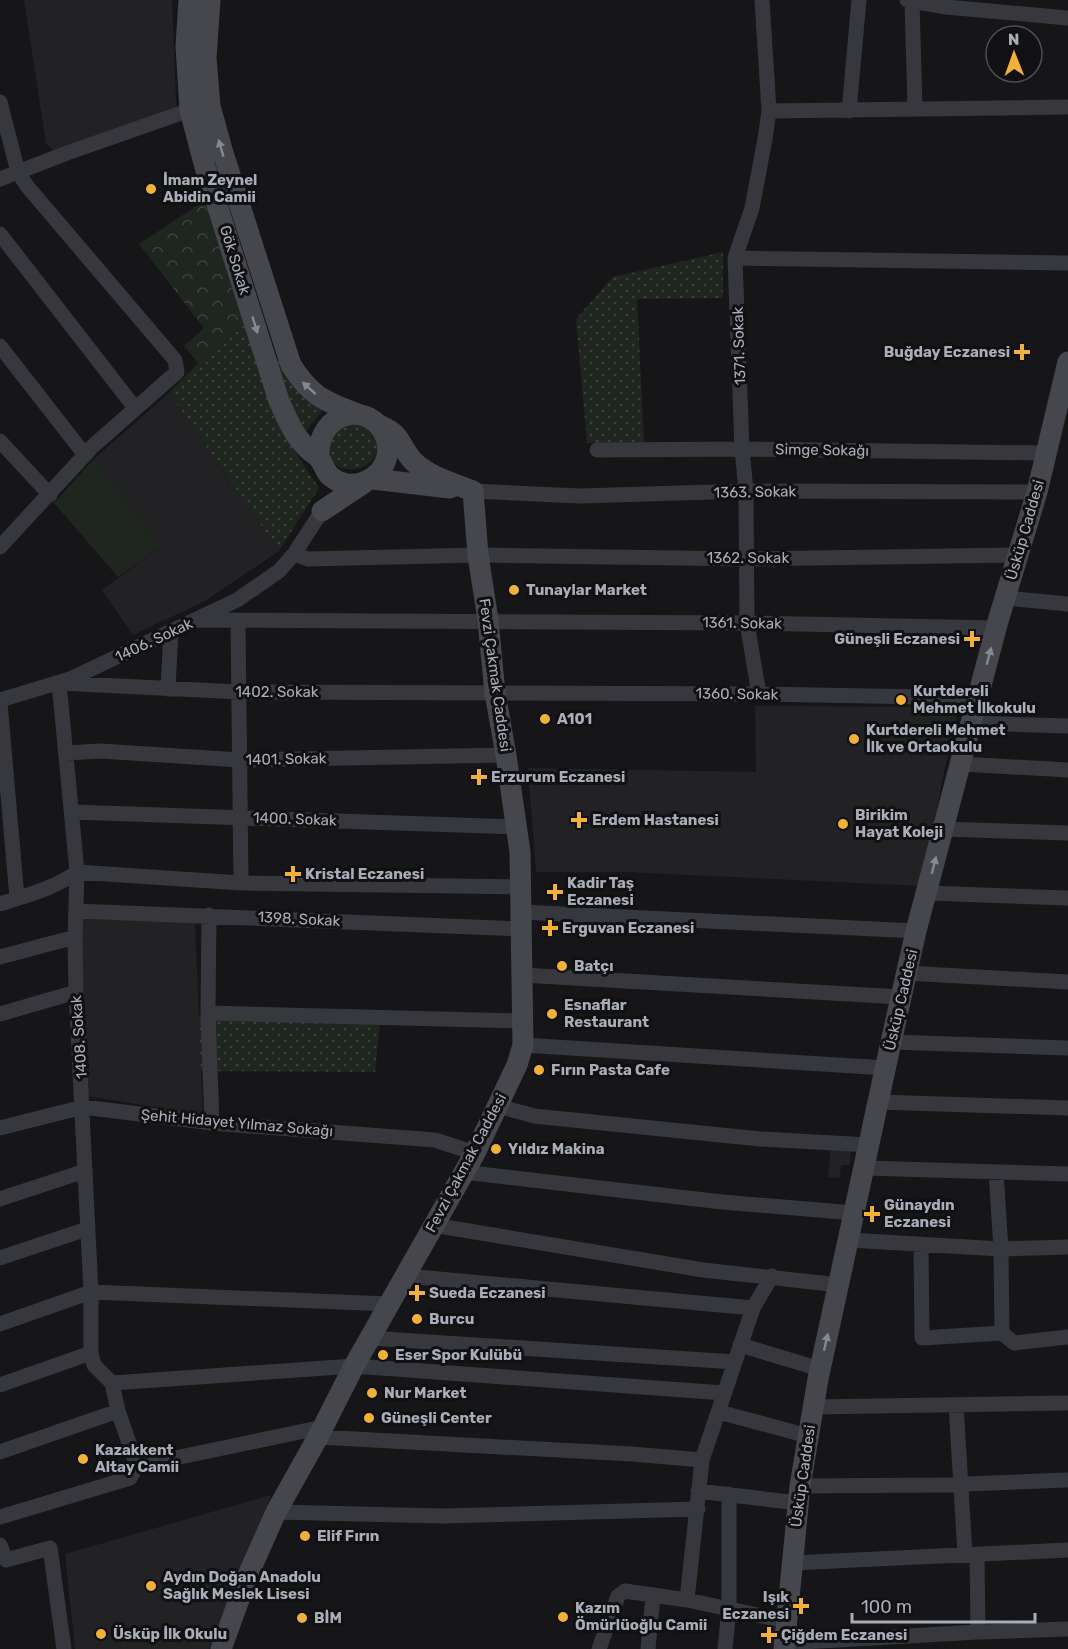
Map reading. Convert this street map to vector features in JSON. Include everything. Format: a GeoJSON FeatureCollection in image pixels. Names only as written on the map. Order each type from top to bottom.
{"type":"FeatureCollection","features":[{"type":"Feature","properties":{"kind":"main road","name":"Gök Sokak"},"geometry":{"type":"LineString","coordinates":[[189,0],[186,46],[190,110],[205,167],[291,365],[304,385],[324,401],[392,431],[398,436],[412,460],[436,477],[473,491]]}},
{"type":"Feature","properties":{"kind":"main road","name":"Gök Sokak"},"geometry":{"type":"LineString","coordinates":[[210,0],[206,58],[210,106],[223,153],[279,401],[294,433],[331,477],[341,482],[352,484],[369,480],[473,491]]}},
{"type":"Feature","properties":{"kind":"main road","name":"Üsküp Caddesi"},"geometry":{"type":"LineString","coordinates":[[784,1646],[799,1495],[813,1407],[906,973],[1005,598],[1037,492],[1068,362]]}},
{"type":"Feature","properties":{"kind":"main road"},"geometry":{"type":"LineString","coordinates":[[347,414],[369,420],[388,443],[388,453],[380,472],[322,511],[328,496],[318,446],[322,434],[329,424],[347,414]]}},
{"type":"Feature","properties":{"kind":"main road","name":"Fevzi Çakmak Caddesi"},"geometry":{"type":"LineString","coordinates":[[221,1649],[248,1575],[276,1512],[321,1432],[369,1338],[475,1152],[517,1065],[523,1045],[517,827],[495,693],[488,620],[478,555],[473,491]]}},
{"type":"Feature","properties":{"kind":"street","name":"1371. Sokak"},"geometry":{"type":"LineString","coordinates":[[759,694],[747,623],[746,491],[742,449],[735,258],[752,208],[769,111],[762,0]]}},
{"type":"Feature","properties":{"kind":"street"},"geometry":{"type":"LineString","coordinates":[[849,111],[859,0]]}},
{"type":"Feature","properties":{"kind":"street"},"geometry":{"type":"LineString","coordinates":[[915,108],[910,1],[946,7],[1068,18]]}},
{"type":"Feature","properties":{"kind":"street"},"geometry":{"type":"LineString","coordinates":[[0,102],[18,172],[27,186],[175,360],[177,372],[85,455],[0,547]]}},
{"type":"Feature","properties":{"kind":"street"},"geometry":{"type":"LineString","coordinates":[[769,111],[1068,106]]}},
{"type":"Feature","properties":{"kind":"street"},"geometry":{"type":"LineString","coordinates":[[0,179],[190,110]]}},
{"type":"Feature","properties":{"kind":"street"},"geometry":{"type":"LineString","coordinates":[[0,234],[135,408]]}},
{"type":"Feature","properties":{"kind":"street"},"geometry":{"type":"LineString","coordinates":[[735,258],[1068,262]]}},
{"type":"Feature","properties":{"kind":"street"},"geometry":{"type":"LineString","coordinates":[[0,346],[85,455]]}},
{"type":"Feature","properties":{"kind":"street"},"geometry":{"type":"LineString","coordinates":[[0,441],[50,495]]}},
{"type":"Feature","properties":{"kind":"street","name":"Simge Sokağı"},"geometry":{"type":"LineString","coordinates":[[597,450],[742,449],[1046,453]]}},
{"type":"Feature","properties":{"kind":"street","name":"1363. Sokak"},"geometry":{"type":"LineString","coordinates":[[473,491],[580,496],[746,491],[1037,492]]}},
{"type":"Feature","properties":{"kind":"street"},"geometry":{"type":"LineString","coordinates":[[294,554],[322,511]]}},
{"type":"Feature","properties":{"kind":"street","name":"1362. Sokak"},"geometry":{"type":"LineString","coordinates":[[294,554],[308,559],[478,555],[747,559],[1017,555]]}},
{"type":"Feature","properties":{"kind":"street","name":"1406. Sokak"},"geometry":{"type":"LineString","coordinates":[[0,701],[59,683],[237,600],[279,571],[294,554]]}},
{"type":"Feature","properties":{"kind":"street"},"geometry":{"type":"LineString","coordinates":[[1005,598],[1068,604]]}},
{"type":"Feature","properties":{"kind":"street","name":"1361. Sokak"},"geometry":{"type":"LineString","coordinates":[[195,620],[488,620],[997,628]]}},
{"type":"Feature","properties":{"kind":"street"},"geometry":{"type":"LineString","coordinates":[[238,621],[241,883]]}},
{"type":"Feature","properties":{"kind":"street"},"geometry":{"type":"LineString","coordinates":[[168,689],[171,631]]}},
{"type":"Feature","properties":{"kind":"street","name":"1402. Sokak"},"geometry":{"type":"LineString","coordinates":[[59,683],[239,692],[495,693]]}},
{"type":"Feature","properties":{"kind":"street","name":"1408. Sokak"},"geometry":{"type":"LineString","coordinates":[[59,683],[77,872],[76,992],[91,1292],[91,1353]]}},
{"type":"Feature","properties":{"kind":"street","name":"1360. Sokak"},"geometry":{"type":"LineString","coordinates":[[495,693],[978,698]]}},
{"type":"Feature","properties":{"kind":"street"},"geometry":{"type":"LineString","coordinates":[[0,701],[17,898]]}},
{"type":"Feature","properties":{"kind":"street"},"geometry":{"type":"LineString","coordinates":[[971,723],[1068,726]]}},
{"type":"Feature","properties":{"kind":"street","name":"1401. Sokak"},"geometry":{"type":"LineString","coordinates":[[66,753],[100,751],[240,760],[506,755]]}},
{"type":"Feature","properties":{"kind":"street"},"geometry":{"type":"LineString","coordinates":[[960,764],[1068,770]]}},
{"type":"Feature","properties":{"kind":"street","name":"1400. Sokak"},"geometry":{"type":"LineString","coordinates":[[72,812],[517,827]]}},
{"type":"Feature","properties":{"kind":"street"},"geometry":{"type":"LineString","coordinates":[[943,829],[1068,833]]}},
{"type":"Feature","properties":{"kind":"street"},"geometry":{"type":"LineString","coordinates":[[0,903],[36,894],[77,872],[241,883],[520,887]]}},
{"type":"Feature","properties":{"kind":"street"},"geometry":{"type":"LineString","coordinates":[[927,893],[1068,898]]}},
{"type":"Feature","properties":{"kind":"street","name":"1398. Sokak"},"geometry":{"type":"LineString","coordinates":[[76,911],[916,931]]}},
{"type":"Feature","properties":{"kind":"street"},"geometry":{"type":"LineString","coordinates":[[209,915],[208,1013],[212,1123]]}},
{"type":"Feature","properties":{"kind":"street"},"geometry":{"type":"LineString","coordinates":[[0,957],[75,937]]}},
{"type":"Feature","properties":{"kind":"street"},"geometry":{"type":"LineString","coordinates":[[906,973],[1068,982]]}},
{"type":"Feature","properties":{"kind":"street"},"geometry":{"type":"LineString","coordinates":[[522,975],[901,997]]}},
{"type":"Feature","properties":{"kind":"street"},"geometry":{"type":"LineString","coordinates":[[0,1014],[76,992]]}},
{"type":"Feature","properties":{"kind":"street"},"geometry":{"type":"LineString","coordinates":[[208,1013],[523,1022]]}},
{"type":"Feature","properties":{"kind":"street"},"geometry":{"type":"LineString","coordinates":[[891,1041],[1068,1048]]}},
{"type":"Feature","properties":{"kind":"street"},"geometry":{"type":"LineString","coordinates":[[523,1045],[886,1068]]}},
{"type":"Feature","properties":{"kind":"street"},"geometry":{"type":"LineString","coordinates":[[878,1102],[1068,1108]]}},
{"type":"Feature","properties":{"kind":"street"},"geometry":{"type":"LineString","coordinates":[[498,1106],[534,1116],[760,1139],[869,1145]]}},
{"type":"Feature","properties":{"kind":"street","name":"Şehit Hidayet Yılmaz Sokağı"},"geometry":{"type":"LineString","coordinates":[[0,1128],[83,1107],[212,1123],[435,1140],[475,1152]]}},
{"type":"Feature","properties":{"kind":"street"},"geometry":{"type":"LineString","coordinates":[[864,1168],[1068,1174]]}},
{"type":"Feature","properties":{"kind":"street"},"geometry":{"type":"LineString","coordinates":[[0,1199],[85,1171]]}},
{"type":"Feature","properties":{"kind":"street"},"geometry":{"type":"LineString","coordinates":[[463,1172],[722,1202],[854,1214]]}},
{"type":"Feature","properties":{"kind":"street"},"geometry":{"type":"LineString","coordinates":[[996,1172],[1001,1249],[1002,1333]]}},
{"type":"Feature","properties":{"kind":"street"},"geometry":{"type":"LineString","coordinates":[[433,1225],[703,1270],[839,1285]]}},
{"type":"Feature","properties":{"kind":"street"},"geometry":{"type":"LineString","coordinates":[[0,1258],[87,1229]]}},
{"type":"Feature","properties":{"kind":"street"},"geometry":{"type":"LineString","coordinates":[[849,1240],[1001,1249],[1068,1247]]}},
{"type":"Feature","properties":{"kind":"street"},"geometry":{"type":"LineString","coordinates":[[921,1244],[922,1338],[1002,1333],[1014,1342],[1068,1337]]}},
{"type":"Feature","properties":{"kind":"street"},"geometry":{"type":"LineString","coordinates":[[406,1276],[753,1308]]}},
{"type":"Feature","properties":{"kind":"street"},"geometry":{"type":"LineString","coordinates":[[687,1600],[702,1460],[753,1308],[772,1276]]}},
{"type":"Feature","properties":{"kind":"street"},"geometry":{"type":"LineString","coordinates":[[0,1324],[91,1292],[388,1304]]}},
{"type":"Feature","properties":{"kind":"street"},"geometry":{"type":"LineString","coordinates":[[369,1338],[735,1362]]}},
{"type":"Feature","properties":{"kind":"street"},"geometry":{"type":"LineString","coordinates":[[740,1346],[820,1369]]}},
{"type":"Feature","properties":{"kind":"street"},"geometry":{"type":"LineString","coordinates":[[0,1385],[91,1353],[94,1365],[112,1383],[118,1411],[137,1466]]}},
{"type":"Feature","properties":{"kind":"street"},"geometry":{"type":"LineString","coordinates":[[112,1383],[354,1366],[724,1393]]}},
{"type":"Feature","properties":{"kind":"street"},"geometry":{"type":"LineString","coordinates":[[813,1407],[1068,1403]]}},
{"type":"Feature","properties":{"kind":"street"},"geometry":{"type":"LineString","coordinates":[[956,1405],[961,1485],[971,1554],[978,1632]]}},
{"type":"Feature","properties":{"kind":"street"},"geometry":{"type":"LineString","coordinates":[[0,1452],[118,1411]]}},
{"type":"Feature","properties":{"kind":"street"},"geometry":{"type":"LineString","coordinates":[[719,1412],[808,1436]]}},
{"type":"Feature","properties":{"kind":"street"},"geometry":{"type":"LineString","coordinates":[[0,1517],[130,1478],[137,1466],[321,1432],[702,1460]]}},
{"type":"Feature","properties":{"kind":"street"},"geometry":{"type":"LineString","coordinates":[[698,1491],[799,1495],[1068,1480]]}},
{"type":"Feature","properties":{"kind":"street"},"geometry":{"type":"LineString","coordinates":[[725,1649],[729,1608],[729,1494]]}},
{"type":"Feature","properties":{"kind":"street"},"geometry":{"type":"LineString","coordinates":[[276,1512],[442,1516],[698,1509]]}},
{"type":"Feature","properties":{"kind":"street"},"geometry":{"type":"LineString","coordinates":[[0,1545],[6,1560],[50,1548],[64,1649]]}},
{"type":"Feature","properties":{"kind":"street"},"geometry":{"type":"LineString","coordinates":[[792,1563],[1068,1550]]}},
{"type":"Feature","properties":{"kind":"street"},"geometry":{"type":"LineString","coordinates":[[599,1649],[618,1596],[625,1592],[687,1600],[786,1621]]}},
{"type":"Feature","properties":{"kind":"street"},"geometry":{"type":"LineString","coordinates":[[648,1649],[653,1596]]}},
{"type":"Feature","properties":{"kind":"street"},"geometry":{"type":"LineString","coordinates":[[784,1646],[978,1632],[1068,1629]]}},
{"type":"Feature","properties":{"kind":"shaded area"},"geometry":{"type":"Polygon","coordinates":[[[24,0],[172,0],[177,121],[63,162],[46,143],[24,0]]]}},
{"type":"Feature","properties":{"kind":"shaded area"},"geometry":{"type":"Polygon","coordinates":[[[169,393],[279,551],[205,601],[133,635],[102,590],[162,546],[94,459],[169,393]]]}},
{"type":"Feature","properties":{"kind":"shaded area"},"geometry":{"type":"Polygon","coordinates":[[[755,706],[959,707],[922,886],[624,872],[536,872],[528,768],[756,772],[755,706]]]}},
{"type":"Feature","properties":{"kind":"shaded area"},"geometry":{"type":"Polygon","coordinates":[[[81,919],[195,922],[203,1115],[87,1096],[81,919]]]}},
{"type":"Feature","properties":{"kind":"shaded area"},"geometry":{"type":"Polygon","coordinates":[[[831,1146],[851,1148],[850,1165],[841,1165],[840,1178],[828,1177],[831,1146]]]}},
{"type":"Feature","properties":{"kind":"shaded area","name":"Aydın Doğan Anadolu Sağlık Meslek Lisesi"},"geometry":{"type":"Polygon","coordinates":[[[271,1495],[209,1649],[75,1649],[65,1554],[271,1495]]]}},
{"type":"Feature","properties":{"kind":"green space"},"geometry":{"type":"Polygon","coordinates":[[[204,201],[246,324],[198,363],[184,346],[204,328],[139,244],[204,201]]]}},
{"type":"Feature","properties":{"kind":"green space"},"geometry":{"type":"Polygon","coordinates":[[[723,252],[723,298],[637,299],[644,442],[587,443],[576,319],[613,277],[723,252]]]}},
{"type":"Feature","properties":{"kind":"green space"},"geometry":{"type":"Polygon","coordinates":[[[246,324],[284,435],[319,488],[279,551],[169,393],[198,363],[246,324]]]}},
{"type":"Feature","properties":{"kind":"green space"},"geometry":{"type":"Polygon","coordinates":[[[276,356],[295,385],[324,409],[306,431],[288,395],[276,356]]]}},
{"type":"Feature","properties":{"kind":"green space"},"geometry":{"type":"Polygon","coordinates":[[[345,421],[369,427],[376,439],[375,457],[361,468],[344,469],[336,465],[329,455],[328,438],[345,421]]]}},
{"type":"Feature","properties":{"kind":"green space"},"geometry":{"type":"Polygon","coordinates":[[[94,459],[162,546],[118,577],[54,503],[94,459]]]}},
{"type":"Feature","properties":{"kind":"green space"},"geometry":{"type":"Polygon","coordinates":[[[199,1017],[380,1024],[375,1072],[201,1071],[199,1017]]]}},
{"type":"Feature","properties":{"kind":"place","name":"İmam Zeynel Abidin Camii"},"geometry":{"type":"Point","coordinates":[151,189]}},
{"type":"Feature","properties":{"kind":"place","name":"Buğday Eczanesi"},"geometry":{"type":"Point","coordinates":[1022,352]}},
{"type":"Feature","properties":{"kind":"place","name":"Tunaylar Market"},"geometry":{"type":"Point","coordinates":[514,590]}},
{"type":"Feature","properties":{"kind":"place","name":"Güneşli Eczanesi"},"geometry":{"type":"Point","coordinates":[972,639]}},
{"type":"Feature","properties":{"kind":"place","name":"Kurtdereli Mehmet İlkokulu"},"geometry":{"type":"Point","coordinates":[901,700]}},
{"type":"Feature","properties":{"kind":"place","name":"A101"},"geometry":{"type":"Point","coordinates":[545,719]}},
{"type":"Feature","properties":{"kind":"place","name":"Kurtdereli Mehmet İlk ve Ortaokulu"},"geometry":{"type":"Point","coordinates":[854,739]}},
{"type":"Feature","properties":{"kind":"place","name":"Erzurum Eczanesi"},"geometry":{"type":"Point","coordinates":[479,777]}},
{"type":"Feature","properties":{"kind":"place","name":"Erdem Hastanesi"},"geometry":{"type":"Point","coordinates":[579,820]}},
{"type":"Feature","properties":{"kind":"place","name":"Birikim Hayat Koleji"},"geometry":{"type":"Point","coordinates":[843,824]}},
{"type":"Feature","properties":{"kind":"place","name":"Kristal Eczanesi"},"geometry":{"type":"Point","coordinates":[293,874]}},
{"type":"Feature","properties":{"kind":"place","name":"Kadir Taş Eczanesi"},"geometry":{"type":"Point","coordinates":[555,892]}},
{"type":"Feature","properties":{"kind":"place","name":"Erguvan Eczanesi"},"geometry":{"type":"Point","coordinates":[550,928]}},
{"type":"Feature","properties":{"kind":"place","name":"Batçı"},"geometry":{"type":"Point","coordinates":[562,966]}},
{"type":"Feature","properties":{"kind":"place","name":"Esnaflar Restaurant"},"geometry":{"type":"Point","coordinates":[552,1014]}},
{"type":"Feature","properties":{"kind":"place","name":"Fırın Pasta Cafe"},"geometry":{"type":"Point","coordinates":[539,1070]}},
{"type":"Feature","properties":{"kind":"place","name":"Yıldız Makina"},"geometry":{"type":"Point","coordinates":[496,1149]}},
{"type":"Feature","properties":{"kind":"place","name":"Günaydın Eczanesi"},"geometry":{"type":"Point","coordinates":[872,1214]}},
{"type":"Feature","properties":{"kind":"place","name":"Sueda Eczanesi"},"geometry":{"type":"Point","coordinates":[417,1293]}},
{"type":"Feature","properties":{"kind":"place","name":"Burcu"},"geometry":{"type":"Point","coordinates":[417,1319]}},
{"type":"Feature","properties":{"kind":"place","name":"Eser Spor Kulübü"},"geometry":{"type":"Point","coordinates":[383,1355]}},
{"type":"Feature","properties":{"kind":"place","name":"Nur Market"},"geometry":{"type":"Point","coordinates":[372,1393]}},
{"type":"Feature","properties":{"kind":"place","name":"Güneşli Center"},"geometry":{"type":"Point","coordinates":[369,1418]}},
{"type":"Feature","properties":{"kind":"place","name":"Kazakkent Altay Camii"},"geometry":{"type":"Point","coordinates":[83,1459]}},
{"type":"Feature","properties":{"kind":"place","name":"Elif Fırın"},"geometry":{"type":"Point","coordinates":[305,1536]}},
{"type":"Feature","properties":{"kind":"place","name":"Aydın Doğan Anadolu Sağlık Meslek Lisesi"},"geometry":{"type":"Point","coordinates":[151,1586]}},
{"type":"Feature","properties":{"kind":"place","name":"Işık Eczanesi"},"geometry":{"type":"Point","coordinates":[801,1606]}},
{"type":"Feature","properties":{"kind":"place","name":"Kazım Ömürlüoğlu Camii"},"geometry":{"type":"Point","coordinates":[563,1617]}},
{"type":"Feature","properties":{"kind":"place","name":"BİM"},"geometry":{"type":"Point","coordinates":[302,1618]}},
{"type":"Feature","properties":{"kind":"place","name":"Üsküp İlk Okulu"},"geometry":{"type":"Point","coordinates":[101,1634]}},
{"type":"Feature","properties":{"kind":"place","name":"Çiğdem Eczanesi"},"geometry":{"type":"Point","coordinates":[769,1635]}}]}
